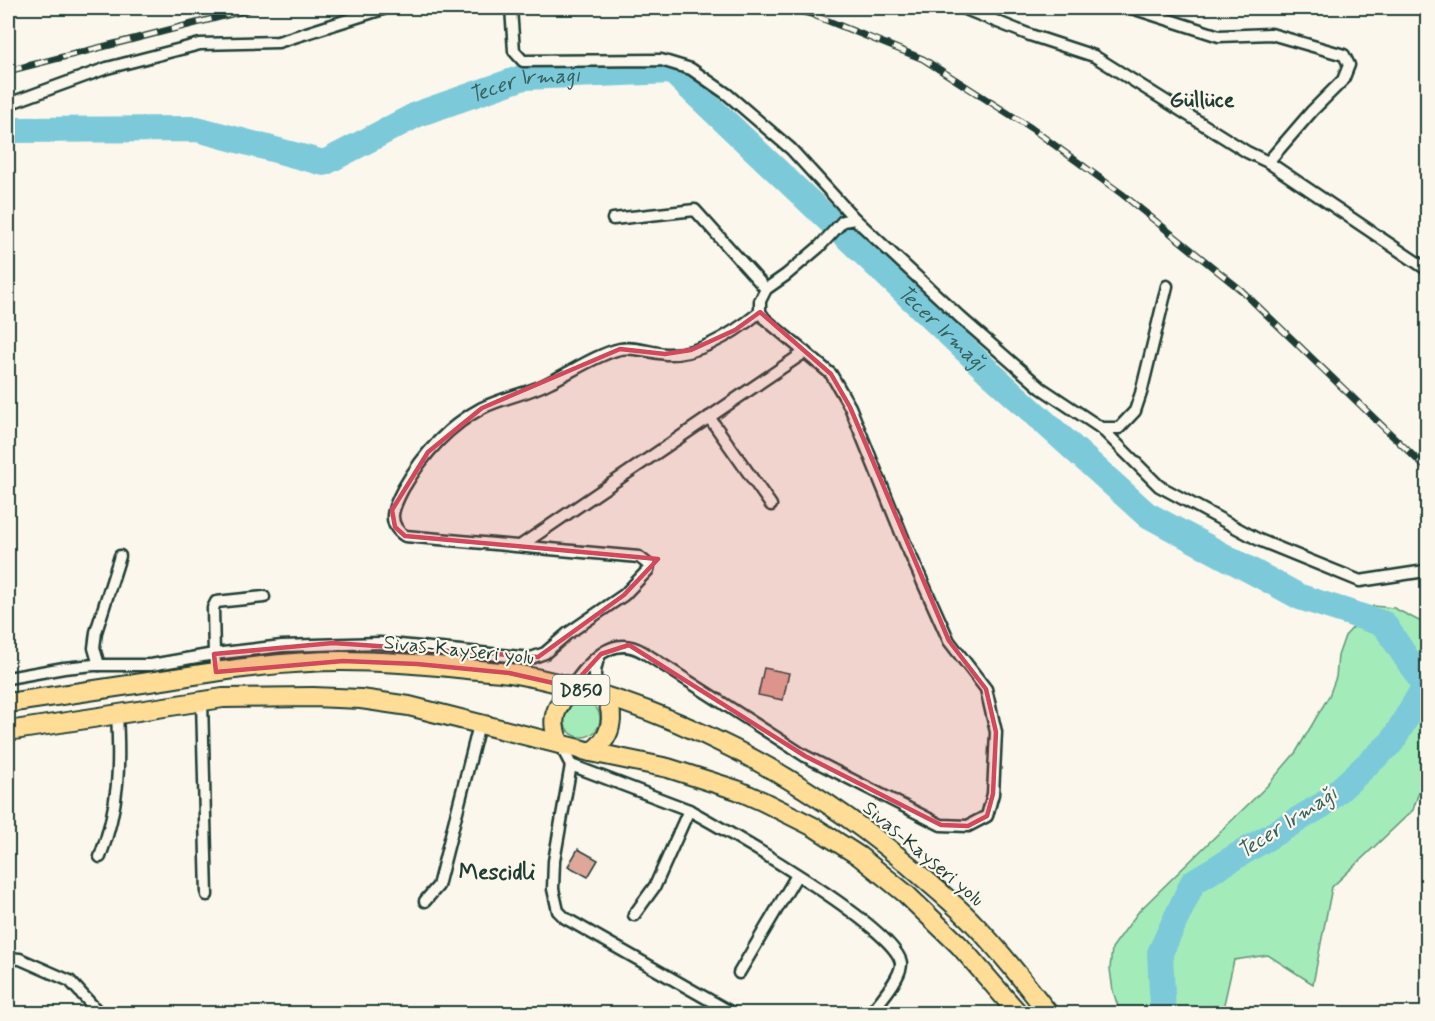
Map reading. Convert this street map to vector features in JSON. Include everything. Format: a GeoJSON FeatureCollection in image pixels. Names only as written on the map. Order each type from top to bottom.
{"type":"FeatureCollection","features":[{"type":"Feature","properties":{"kind":"highway","name":"Sivas-Kayseri yolu"},"geometry":{"type":"LineString","coordinates":[[8,703],[215,663],[273,664],[332,661],[417,664],[509,673],[606,697],[682,725],[754,760],[793,782],[865,830],[900,857],[974,923],[1049,1014]]}},
{"type":"Feature","properties":{"kind":"highway"},"geometry":{"type":"LineString","coordinates":[[560,744],[554,730],[554,717],[559,704],[571,687]]}},
{"type":"Feature","properties":{"kind":"highway"},"geometry":{"type":"LineString","coordinates":[[591,752],[602,743],[612,723],[612,712],[606,697]]}},
{"type":"Feature","properties":{"kind":"highway"},"geometry":{"type":"LineString","coordinates":[[8,731],[223,698],[361,699],[410,706],[591,752],[668,768],[762,801],[814,827],[859,856],[906,894],[960,946],[1019,1014]]}},
{"type":"Feature","properties":{"kind":"street"},"geometry":{"type":"LineString","coordinates":[[8,104],[107,68],[200,44],[278,42],[386,8]]}},
{"type":"Feature","properties":{"kind":"street"},"geometry":{"type":"LineString","coordinates":[[511,8],[514,51],[523,61],[661,60],[691,69],[727,94],[791,149],[855,219],[961,318],[1041,388],[1101,428],[1158,486],[1258,540],[1360,582],[1425,571],[1428,568]]}},
{"type":"Feature","properties":{"kind":"street"},"geometry":{"type":"LineString","coordinates":[[963,8],[1030,35],[1094,56],[1247,152],[1268,162],[1428,270]]}},
{"type":"Feature","properties":{"kind":"street"},"geometry":{"type":"LineString","coordinates":[[1132,8],[1219,36],[1271,34],[1344,55],[1349,65],[1342,80],[1311,111],[1268,162]]}},
{"type":"Feature","properties":{"kind":"street"},"geometry":{"type":"LineString","coordinates":[[614,219],[695,210],[765,289]]}},
{"type":"Feature","properties":{"kind":"street"},"geometry":{"type":"LineString","coordinates":[[571,687],[586,668],[609,649],[622,645],[635,647],[806,756],[941,825],[968,826],[987,816],[993,794],[996,732],[986,689],[949,641],[906,545],[850,407],[831,374],[765,319],[760,312],[760,301],[765,289],[786,275],[819,247],[843,221],[855,219]]}},
{"type":"Feature","properties":{"kind":"street"},"geometry":{"type":"LineString","coordinates":[[1101,428],[1119,428],[1135,411],[1142,393],[1167,286]]}},
{"type":"Feature","properties":{"kind":"street"},"geometry":{"type":"LineString","coordinates":[[8,678],[64,668],[99,665],[215,663],[282,646],[380,643],[538,657],[624,595],[648,570],[649,565],[639,557],[405,536],[395,527],[392,510],[409,480],[428,452],[445,435],[482,408],[533,390],[620,349],[665,354],[691,350],[735,330],[760,312]]}},
{"type":"Feature","properties":{"kind":"street"},"geometry":{"type":"LineString","coordinates":[[520,546],[805,352]]}},
{"type":"Feature","properties":{"kind":"street"},"geometry":{"type":"LineString","coordinates":[[710,417],[771,506]]}},
{"type":"Feature","properties":{"kind":"street"},"geometry":{"type":"LineString","coordinates":[[99,665],[94,648],[96,632],[120,556]]}},
{"type":"Feature","properties":{"kind":"street"},"geometry":{"type":"LineString","coordinates":[[215,663],[213,608],[216,602],[264,597]]}},
{"type":"Feature","properties":{"kind":"street"},"geometry":{"type":"LineString","coordinates":[[601,654],[594,676],[597,687],[606,697]]}},
{"type":"Feature","properties":{"kind":"street"},"geometry":{"type":"LineString","coordinates":[[202,701],[207,895]]}},
{"type":"Feature","properties":{"kind":"street"},"geometry":{"type":"LineString","coordinates":[[100,857],[114,814],[118,789],[117,714]]}},
{"type":"Feature","properties":{"kind":"street"},"geometry":{"type":"LineString","coordinates":[[426,901],[438,886],[479,724]]}},
{"type":"Feature","properties":{"kind":"street"},"geometry":{"type":"LineString","coordinates":[[560,744],[571,765],[554,861],[553,889],[558,911],[565,918],[734,1014]]}},
{"type":"Feature","properties":{"kind":"street"},"geometry":{"type":"LineString","coordinates":[[571,765],[591,752]]}},
{"type":"Feature","properties":{"kind":"street"},"geometry":{"type":"LineString","coordinates":[[571,765],[689,810],[732,834],[843,906],[889,942],[901,963],[899,972],[870,1014]]}},
{"type":"Feature","properties":{"kind":"street"},"geometry":{"type":"LineString","coordinates":[[634,915],[655,886],[689,810]]}},
{"type":"Feature","properties":{"kind":"street"},"geometry":{"type":"LineString","coordinates":[[739,973],[796,875]]}},
{"type":"Feature","properties":{"kind":"street"},"geometry":{"type":"LineString","coordinates":[[8,958],[20,959],[70,981],[100,1014]]}},
{"type":"Feature","properties":{"kind":"highlighted area"},"geometry":{"type":"Polygon","coordinates":[[[760,312],[831,374],[850,407],[949,641],[986,689],[996,732],[993,794],[987,816],[968,826],[941,825],[805,756],[629,645],[601,654],[571,687],[509,673],[417,664],[343,661],[216,672],[214,654],[333,643],[538,657],[624,595],[658,559],[405,536],[395,527],[392,510],[428,452],[482,408],[620,349],[665,354],[691,350],[735,330],[760,312]]]}},
{"type":"Feature","properties":{"kind":"green space"},"geometry":{"type":"Polygon","coordinates":[[[1373,606],[1394,608],[1427,625],[1427,767],[1413,810],[1332,887],[1313,984],[1268,955],[1234,960],[1222,1013],[1120,1013],[1113,991],[1110,969],[1112,948],[1139,911],[1267,786],[1296,752],[1329,696],[1336,677],[1338,656],[1345,636],[1373,606]]]}},
{"type":"Feature","properties":{"kind":"green space"},"geometry":{"type":"Polygon","coordinates":[[[582,701],[595,706],[600,719],[595,732],[582,737],[569,732],[564,719],[569,706],[582,701]]]}},
{"type":"Feature","properties":{"kind":"building"},"geometry":{"type":"Polygon","coordinates":[[[764,668],[789,673],[783,700],[758,695],[764,668]]]}},
{"type":"Feature","properties":{"kind":"building"},"geometry":{"type":"Polygon","coordinates":[[[578,849],[598,860],[588,877],[568,866],[578,849]]]}},
{"type":"Feature","properties":{"kind":"waterway","name":"Tecer Irmağı"},"geometry":{"type":"LineString","coordinates":[[8,130],[197,129],[324,163],[418,114],[524,77],[672,71],[990,373],[1146,514],[1300,597],[1384,624],[1425,686],[1392,742],[1324,804],[1193,882],[1160,953],[1163,1014]]}},
{"type":"Feature","properties":{"kind":"railway"},"geometry":{"type":"LineString","coordinates":[[8,71],[255,8]]}},
{"type":"Feature","properties":{"kind":"railway"},"geometry":{"type":"LineString","coordinates":[[788,8],[811,14],[923,59],[1031,128],[1122,194],[1241,290],[1428,470]]}},
{"type":"Feature","properties":{"kind":"district","name":"Güllüce"},"geometry":{"type":"Point","coordinates":[1202,99]}},
{"type":"Feature","properties":{"kind":"district","name":"Mescidli"},"geometry":{"type":"Point","coordinates":[497,871]}}]}
